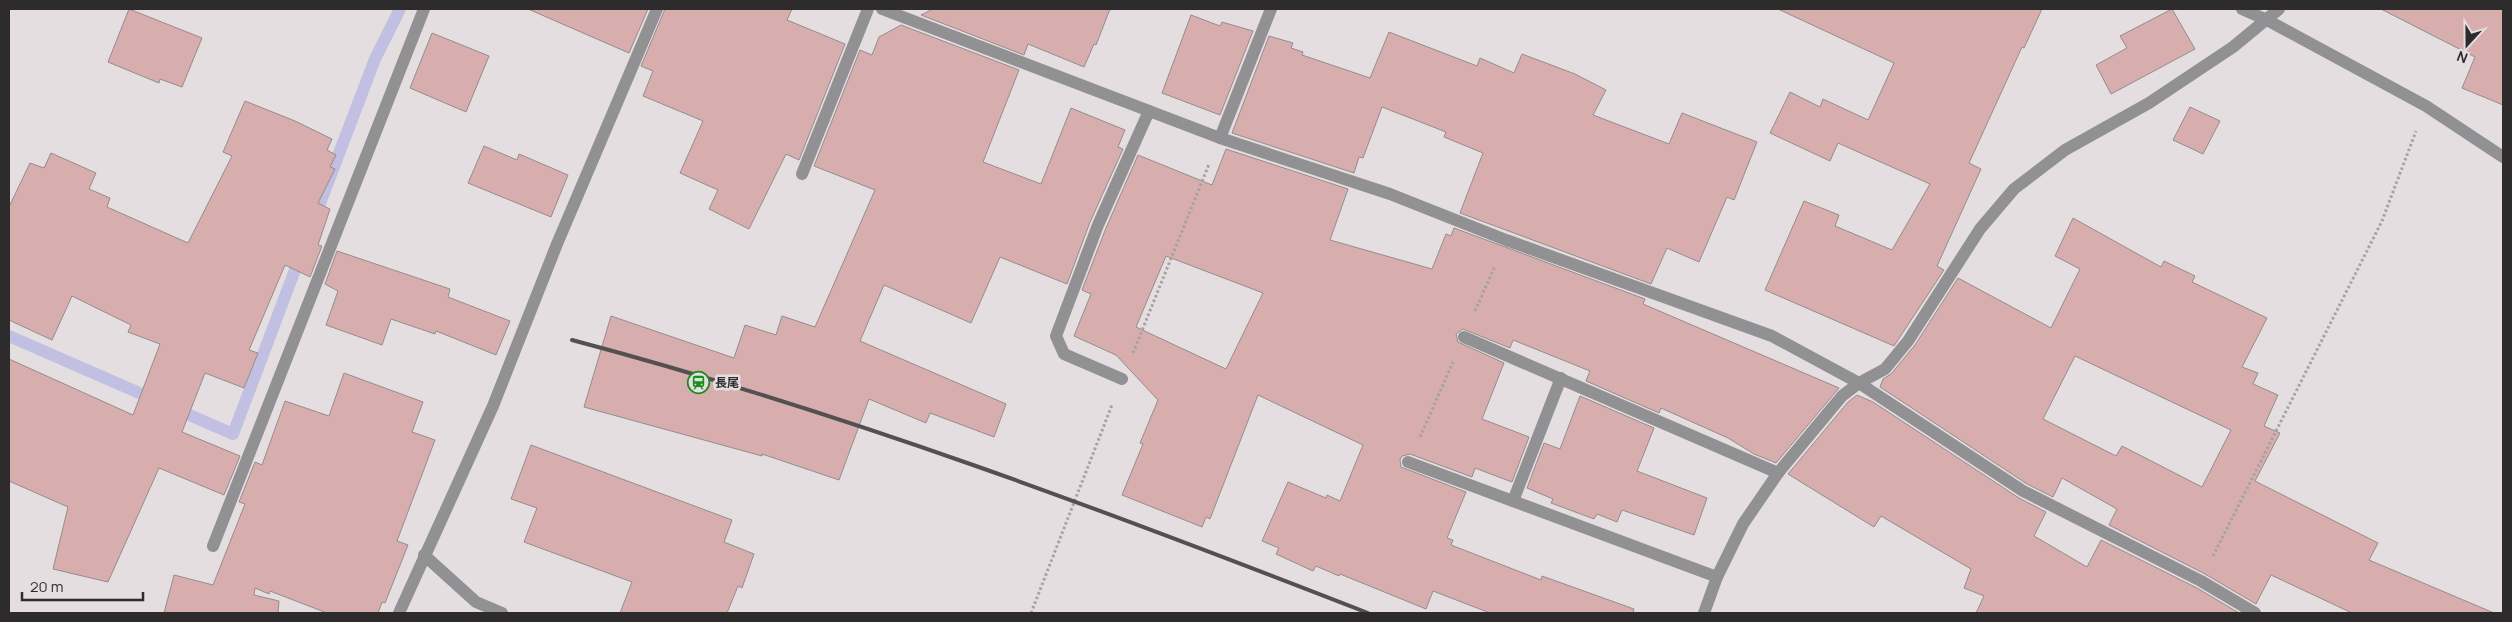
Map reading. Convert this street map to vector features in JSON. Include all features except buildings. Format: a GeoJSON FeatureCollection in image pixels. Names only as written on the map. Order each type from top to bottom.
{"type":"FeatureCollection","features":[{"type":"Feature","properties":{"kind":"street"},"geometry":{"type":"LineString","coordinates":[[213,546],[424,9]]}},
{"type":"Feature","properties":{"kind":"street"},"geometry":{"type":"LineString","coordinates":[[399,613],[493,406],[557,244],[657,9]]}},
{"type":"Feature","properties":{"kind":"street"},"geometry":{"type":"LineString","coordinates":[[802,174],[868,9]]}},
{"type":"Feature","properties":{"kind":"street"},"geometry":{"type":"LineString","coordinates":[[882,9],[1220,138],[1390,194],[1506,240],[1772,336],[1859,383],[2023,492],[2201,581],[2255,613]]}},
{"type":"Feature","properties":{"kind":"street"},"geometry":{"type":"LineString","coordinates":[[1220,138],[1271,9]]}},
{"type":"Feature","properties":{"kind":"street"},"geometry":{"type":"LineString","coordinates":[[2242,9],[2267,20],[2426,106],[2503,157]]}},
{"type":"Feature","properties":{"kind":"street"},"geometry":{"type":"LineString","coordinates":[[1704,613],[1716,577],[1743,524],[1778,473],[1842,396],[1859,383],[1885,369],[1908,341],[1980,229],[2014,189],[2065,150],[2149,103],[2233,47],[2279,9]]}},
{"type":"Feature","properties":{"kind":"street"},"geometry":{"type":"LineString","coordinates":[[1122,379],[1064,354],[1056,336],[1098,225],[1149,111]]}},
{"type":"Feature","properties":{"kind":"street"},"geometry":{"type":"LineString","coordinates":[[1464,337],[1778,473]]}},
{"type":"Feature","properties":{"kind":"street"},"geometry":{"type":"LineString","coordinates":[[1513,501],[1562,378]]}},
{"type":"Feature","properties":{"kind":"street"},"geometry":{"type":"LineString","coordinates":[[1408,462],[1716,577]]}},
{"type":"Feature","properties":{"kind":"street"},"geometry":{"type":"LineString","coordinates":[[424,555],[476,602],[502,613]]}},
{"type":"Feature","properties":{"kind":"path"},"geometry":{"type":"LineString","coordinates":[[2201,581],[2382,221],[2426,106]]}},
{"type":"Feature","properties":{"kind":"waterway"},"geometry":{"type":"LineString","coordinates":[[314,219],[375,59],[400,9]]}},
{"type":"Feature","properties":{"kind":"waterway"},"geometry":{"type":"LineString","coordinates":[[9,336],[233,434],[301,254]]}},
{"type":"Feature","properties":{"kind":"railway"},"geometry":{"type":"LineString","coordinates":[[572,340],[674,368],[774,399],[974,465],[1171,537],[1368,613]]}},
{"type":"Feature","properties":{"kind":"place","name":"長尾"},"geometry":{"type":"Point","coordinates":[699,383]}}]}
